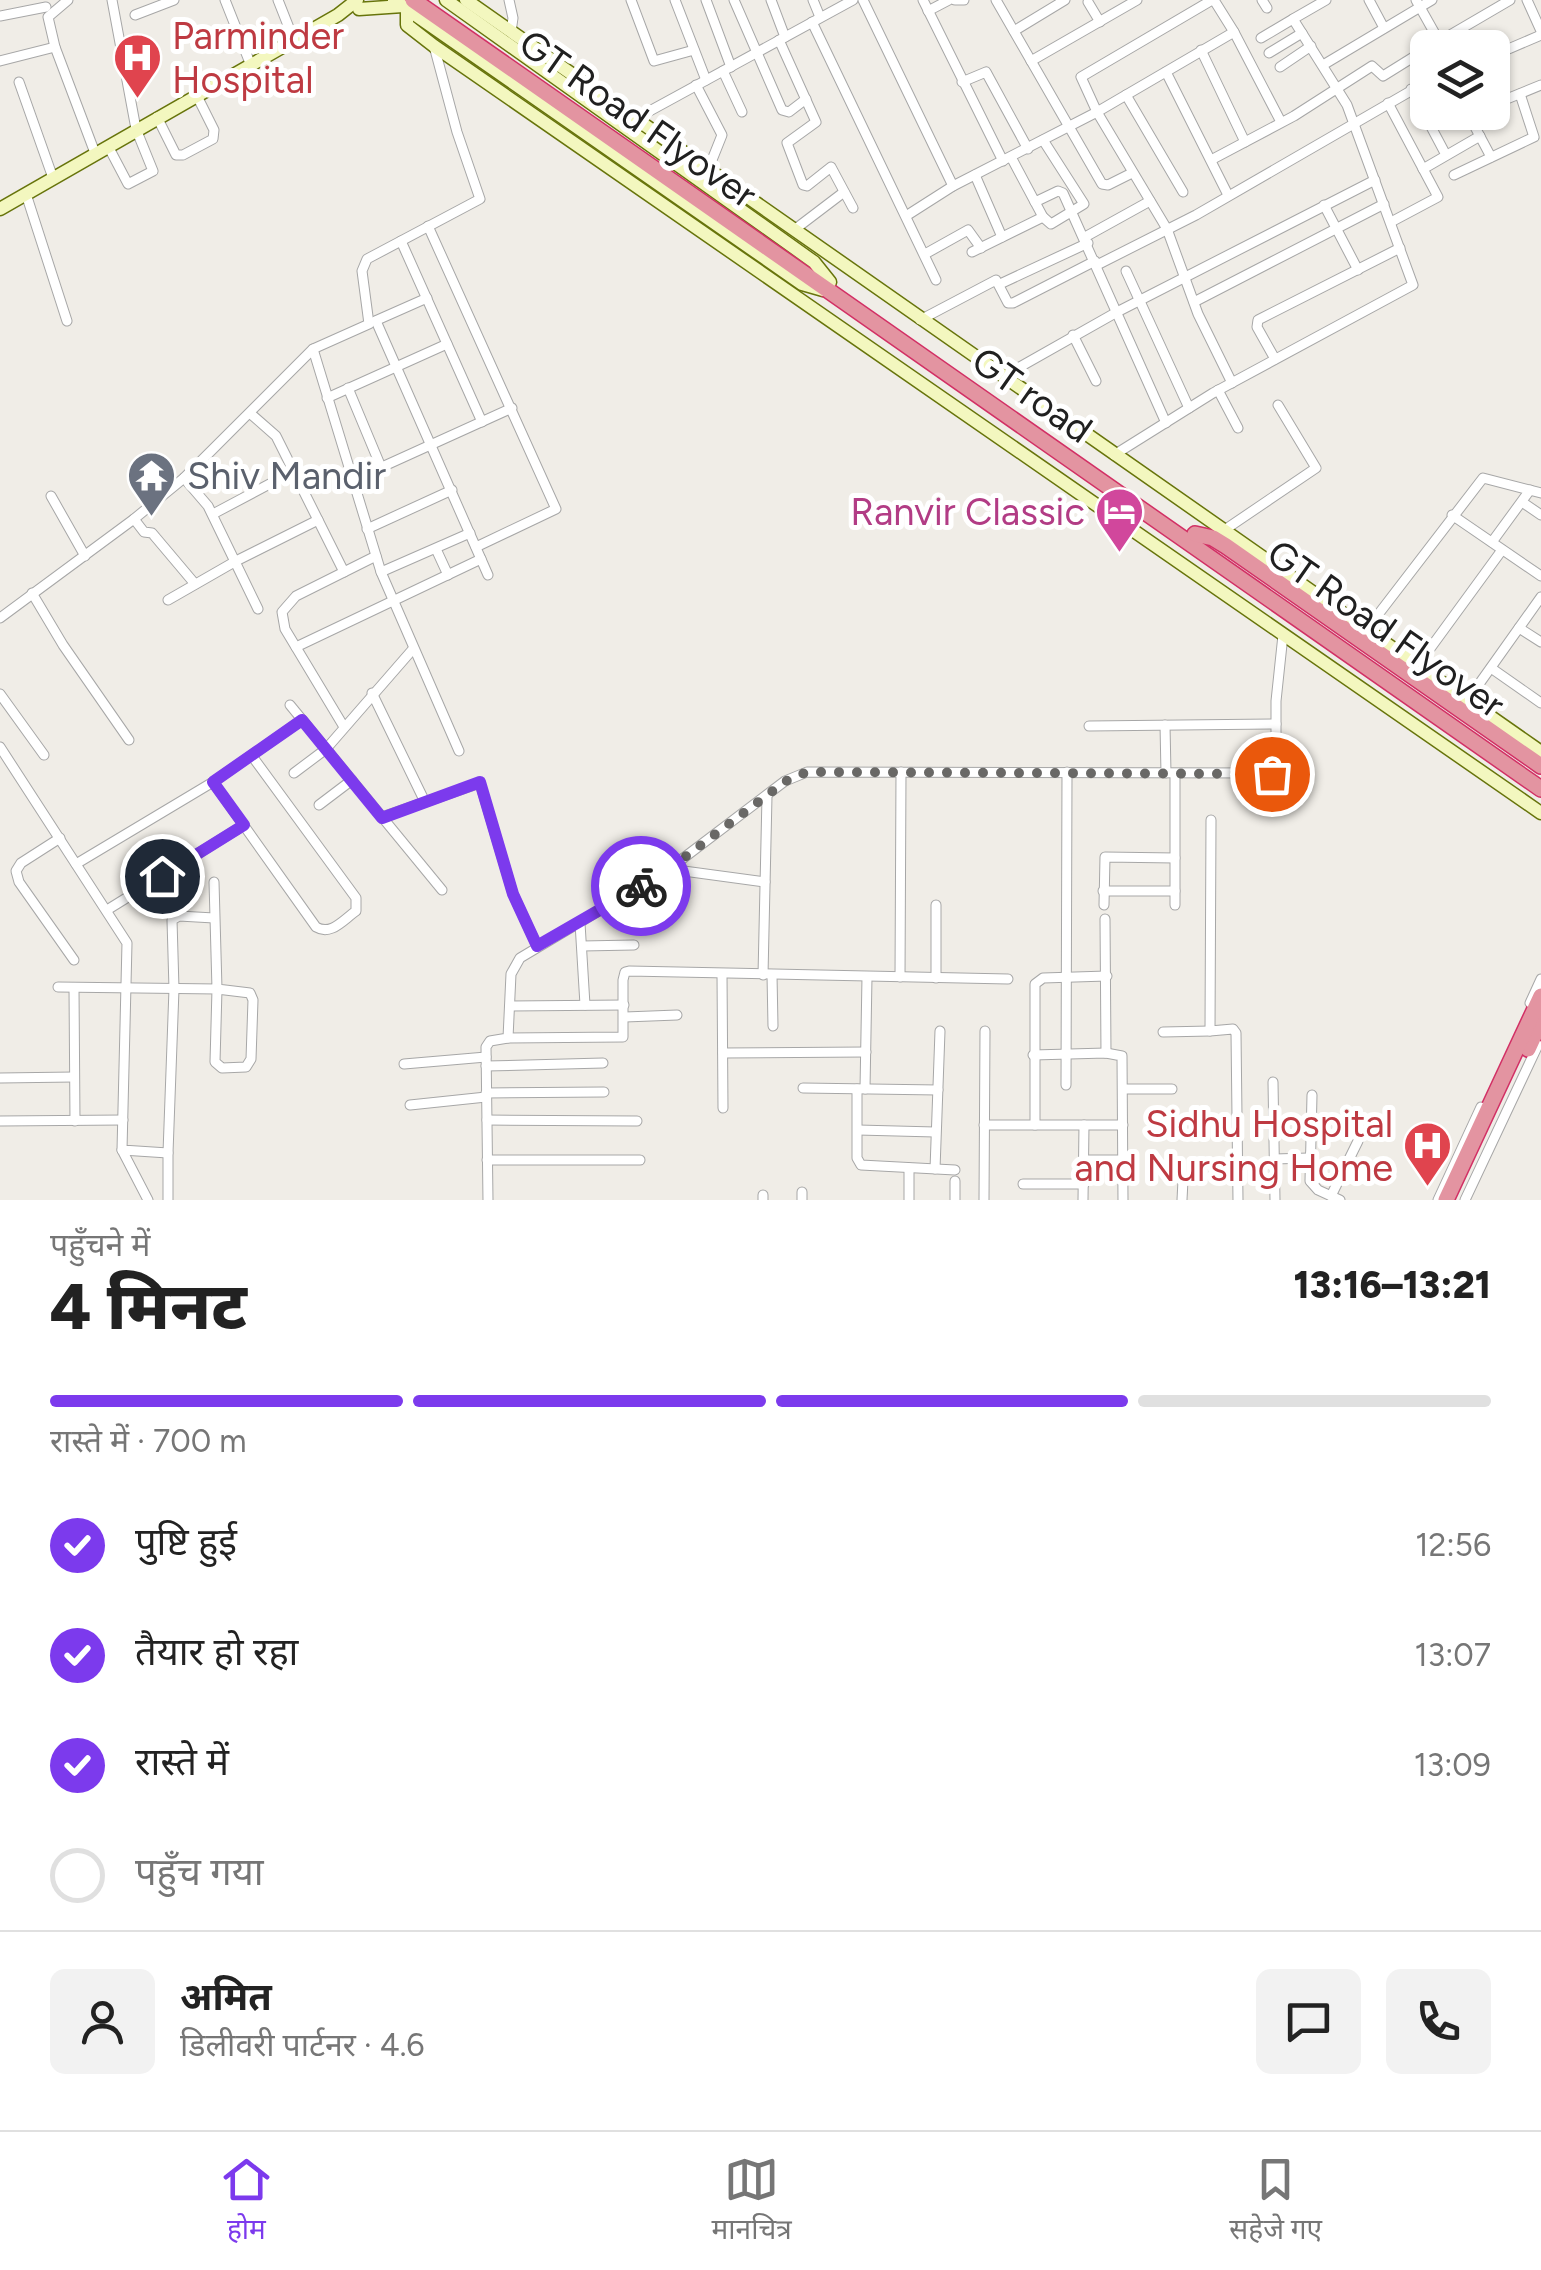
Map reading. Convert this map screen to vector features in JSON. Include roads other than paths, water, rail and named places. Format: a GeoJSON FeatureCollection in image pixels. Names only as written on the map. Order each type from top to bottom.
{"type":"FeatureCollection","features":[{"type":"Feature","properties":{"kind":"highway","name":"GT Road Flyover"},"geometry":{"type":"LineString","coordinates":[[427,0],[562,100],[828,286]]}},
{"type":"Feature","properties":{"kind":"highway","name":"GT Road Flyover"},"geometry":{"type":"LineString","coordinates":[[404,4],[562,100]]}},
{"type":"Feature","properties":{"kind":"highway","name":"GT road"},"geometry":{"type":"LineString","coordinates":[[828,286],[1194,534]]}},
{"type":"Feature","properties":{"kind":"highway","name":"GT road"},"geometry":{"type":"LineString","coordinates":[[828,286],[1201,552]]}},
{"type":"Feature","properties":{"kind":"highway","name":"GT Road Flyover"},"geometry":{"type":"LineString","coordinates":[[1194,534],[1541,789]]}},
{"type":"Feature","properties":{"kind":"highway"},"geometry":{"type":"LineString","coordinates":[[1194,534],[1226,546],[1541,766]]}},
{"type":"Feature","properties":{"kind":"highway","name":"GT Road Flyover"},"geometry":{"type":"LineString","coordinates":[[1201,552],[1541,778]]}},
{"type":"Feature","properties":{"kind":"highway"},"geometry":{"type":"LineString","coordinates":[[1201,552],[1204,564],[1244,594],[1541,800]]}},
{"type":"Feature","properties":{"kind":"highway"},"geometry":{"type":"LineString","coordinates":[[1446,1200],[1541,996]]}},
{"type":"Feature","properties":{"kind":"highway"},"geometry":{"type":"LineString","coordinates":[[1456,1200],[1541,1022]]}},
{"type":"Feature","properties":{"kind":"street"},"geometry":{"type":"LineString","coordinates":[[0,16],[68,0]]}},
{"type":"Feature","properties":{"kind":"street"},"geometry":{"type":"LineString","coordinates":[[108,146],[128,184],[151,173],[136,129],[112,0]]}},
{"type":"Feature","properties":{"kind":"street"},"geometry":{"type":"LineString","coordinates":[[135,15],[174,0]]}},
{"type":"Feature","properties":{"kind":"street"},"geometry":{"type":"LineString","coordinates":[[225,0],[250,63]]}},
{"type":"Feature","properties":{"kind":"street"},"geometry":{"type":"LineString","coordinates":[[278,0],[292,38]]}},
{"type":"Feature","properties":{"kind":"street"},"geometry":{"type":"LineString","coordinates":[[0,209],[354,3],[374,0]]}},
{"type":"Feature","properties":{"kind":"street"},"geometry":{"type":"LineString","coordinates":[[446,0],[766,226],[814,262],[828,286]]}},
{"type":"Feature","properties":{"kind":"street"},"geometry":{"type":"LineString","coordinates":[[466,0],[1541,752]]}},
{"type":"Feature","properties":{"kind":"street"},"geometry":{"type":"LineString","coordinates":[[509,0],[511,32]]}},
{"type":"Feature","properties":{"kind":"street"},"geometry":{"type":"LineString","coordinates":[[631,0],[654,61],[694,50]]}},
{"type":"Feature","properties":{"kind":"street"},"geometry":{"type":"LineString","coordinates":[[676,0],[722,135],[708,170]]}},
{"type":"Feature","properties":{"kind":"street"},"geometry":{"type":"LineString","coordinates":[[706,0],[742,112]]}},
{"type":"Feature","properties":{"kind":"street"},"geometry":{"type":"LineString","coordinates":[[734,0],[784,113],[806,99]]}},
{"type":"Feature","properties":{"kind":"street"},"geometry":{"type":"LineString","coordinates":[[771,0],[816,123],[787,146],[805,186],[830,166],[854,208]]}},
{"type":"Feature","properties":{"kind":"street"},"geometry":{"type":"LineString","coordinates":[[812,0],[816,20],[936,280]]}},
{"type":"Feature","properties":{"kind":"street"},"geometry":{"type":"LineString","coordinates":[[863,0],[953,186]]}},
{"type":"Feature","properties":{"kind":"street"},"geometry":{"type":"LineString","coordinates":[[923,0],[962,82],[1049,224],[1084,206],[1084,202],[1043,140]]}},
{"type":"Feature","properties":{"kind":"street"},"geometry":{"type":"LineString","coordinates":[[928,11],[952,0],[964,0]]}},
{"type":"Feature","properties":{"kind":"street"},"geometry":{"type":"LineString","coordinates":[[1014,31],[1065,0]]}},
{"type":"Feature","properties":{"kind":"street"},"geometry":{"type":"LineString","coordinates":[[1031,61],[1100,22],[1121,4],[1137,0]]}},
{"type":"Feature","properties":{"kind":"street"},"geometry":{"type":"LineString","coordinates":[[1232,383],[1194,302],[1168,229],[1097,112],[1082,82],[1084,73],[1213,0],[1282,122]]}},
{"type":"Feature","properties":{"kind":"street"},"geometry":{"type":"LineString","coordinates":[[1260,38],[1326,0]]}},
{"type":"Feature","properties":{"kind":"street"},"geometry":{"type":"LineString","coordinates":[[1370,0],[1384,28]]}},
{"type":"Feature","properties":{"kind":"street"},"geometry":{"type":"LineString","coordinates":[[1323,65],[1418,3],[1432,0]]}},
{"type":"Feature","properties":{"kind":"street"},"geometry":{"type":"LineString","coordinates":[[1458,30],[1510,0]]}},
{"type":"Feature","properties":{"kind":"street"},"geometry":{"type":"LineString","coordinates":[[1510,48],[1541,33],[1527,0]]}},
{"type":"Feature","properties":{"kind":"street"},"geometry":{"type":"LineString","coordinates":[[999,1],[1067,128],[1104,186],[1132,172]]}},
{"type":"Feature","properties":{"kind":"street"},"geometry":{"type":"LineString","coordinates":[[635,119],[845,2]]}},
{"type":"Feature","properties":{"kind":"street"},"geometry":{"type":"LineString","coordinates":[[1088,2],[1100,22]]}},
{"type":"Feature","properties":{"kind":"street"},"geometry":{"type":"LineString","coordinates":[[354,3],[404,4],[802,284],[828,286]]}},
{"type":"Feature","properties":{"kind":"street"},"geometry":{"type":"LineString","coordinates":[[1418,3],[1426,30]]}},
{"type":"Feature","properties":{"kind":"street"},"geometry":{"type":"LineString","coordinates":[[404,4],[407,26],[434,46],[1541,813]]}},
{"type":"Feature","properties":{"kind":"street"},"geometry":{"type":"LineString","coordinates":[[47,8],[55,46],[95,153]]}},
{"type":"Feature","properties":{"kind":"street"},"geometry":{"type":"LineString","coordinates":[[1114,455],[1218,390],[1411,287],[1413,280],[1355,123],[1338,88],[1292,18]]}},
{"type":"Feature","properties":{"kind":"street"},"geometry":{"type":"LineString","coordinates":[[906,216],[953,186],[1097,112],[1234,32]]}},
{"type":"Feature","properties":{"kind":"street"},"geometry":{"type":"LineString","coordinates":[[1269,53],[1302,33]]}},
{"type":"Feature","properties":{"kind":"street"},"geometry":{"type":"LineString","coordinates":[[0,61],[55,46]]}},
{"type":"Feature","properties":{"kind":"street"},"geometry":{"type":"LineString","coordinates":[[434,46],[456,132],[480,199],[363,265],[373,322],[488,575]]}},
{"type":"Feature","properties":{"kind":"street"},"geometry":{"type":"LineString","coordinates":[[1280,67],[1311,46]]}},
{"type":"Feature","properties":{"kind":"street"},"geometry":{"type":"LineString","coordinates":[[1200,50],[1245,142]]}},
{"type":"Feature","properties":{"kind":"street"},"geometry":{"type":"LineString","coordinates":[[1211,160],[1373,66],[1383,76],[1410,59]]}},
{"type":"Feature","properties":{"kind":"street"},"geometry":{"type":"LineString","coordinates":[[962,82],[986,72],[1028,148]]}},
{"type":"Feature","properties":{"kind":"street"},"geometry":{"type":"LineString","coordinates":[[1166,72],[1228,196]]}},
{"type":"Feature","properties":{"kind":"street"},"geometry":{"type":"LineString","coordinates":[[18,82],[53,178]]}},
{"type":"Feature","properties":{"kind":"street"},"geometry":{"type":"LineString","coordinates":[[1510,98],[1541,85]]}},
{"type":"Feature","properties":{"kind":"street"},"geometry":{"type":"LineString","coordinates":[[920,320],[995,280],[1006,300],[1013,303],[1168,229],[1410,90]]}},
{"type":"Feature","properties":{"kind":"street"},"geometry":{"type":"LineString","coordinates":[[157,117],[174,152],[182,155],[215,136],[196,94]]}},
{"type":"Feature","properties":{"kind":"street"},"geometry":{"type":"LineString","coordinates":[[1454,175],[1534,137],[1520,94]]}},
{"type":"Feature","properties":{"kind":"street"},"geometry":{"type":"LineString","coordinates":[[1126,95],[1183,192]]}},
{"type":"Feature","properties":{"kind":"street"},"geometry":{"type":"LineString","coordinates":[[1388,103],[1437,199],[1391,222]]}},
{"type":"Feature","properties":{"kind":"street"},"geometry":{"type":"LineString","coordinates":[[1433,130],[1446,154]]}},
{"type":"Feature","properties":{"kind":"street"},"geometry":{"type":"LineString","coordinates":[[1477,130],[1491,157]]}},
{"type":"Feature","properties":{"kind":"street"},"geometry":{"type":"LineString","coordinates":[[1423,168],[1480,136]]}},
{"type":"Feature","properties":{"kind":"street"},"geometry":{"type":"LineString","coordinates":[[151,164],[174,152]]}},
{"type":"Feature","properties":{"kind":"street"},"geometry":{"type":"LineString","coordinates":[[975,175],[1002,237]]}},
{"type":"Feature","properties":{"kind":"street"},"geometry":{"type":"LineString","coordinates":[[1002,378],[1117,312],[1375,180]]}},
{"type":"Feature","properties":{"kind":"street"},"geometry":{"type":"LineString","coordinates":[[1035,202],[1061,190],[1166,422]]}},
{"type":"Feature","properties":{"kind":"street"},"geometry":{"type":"LineString","coordinates":[[794,230],[844,192]]}},
{"type":"Feature","properties":{"kind":"street"},"geometry":{"type":"LineString","coordinates":[[26,194],[67,321]]}},
{"type":"Feature","properties":{"kind":"street"},"geometry":{"type":"LineString","coordinates":[[1000,284],[1086,240],[1150,201]]}},
{"type":"Feature","properties":{"kind":"street"},"geometry":{"type":"LineString","coordinates":[[1194,302],[1384,204]]}},
{"type":"Feature","properties":{"kind":"street"},"geometry":{"type":"LineString","coordinates":[[1324,205],[1358,270]]}},
{"type":"Feature","properties":{"kind":"street"},"geometry":{"type":"LineString","coordinates":[[925,254],[970,230],[977,250],[1042,217]]}},
{"type":"Feature","properties":{"kind":"street"},"geometry":{"type":"LineString","coordinates":[[428,226],[556,510],[476,547]]}},
{"type":"Feature","properties":{"kind":"street"},"geometry":{"type":"LineString","coordinates":[[402,241],[482,422]]}},
{"type":"Feature","properties":{"kind":"street"},"geometry":{"type":"LineString","coordinates":[[1275,360],[1257,322],[1400,248]]}},
{"type":"Feature","properties":{"kind":"street"},"geometry":{"type":"LineString","coordinates":[[1126,271],[1189,408]]}},
{"type":"Feature","properties":{"kind":"street"},"geometry":{"type":"LineString","coordinates":[[0,618],[134,520],[184,478],[313,349],[427,298]]}},
{"type":"Feature","properties":{"kind":"street"},"geometry":{"type":"LineString","coordinates":[[1073,336],[1096,381]]}},
{"type":"Feature","properties":{"kind":"street"},"geometry":{"type":"LineString","coordinates":[[327,398],[447,344]]}},
{"type":"Feature","properties":{"kind":"street"},"geometry":{"type":"LineString","coordinates":[[313,349],[381,572],[459,751]]}},
{"type":"Feature","properties":{"kind":"street"},"geometry":{"type":"LineString","coordinates":[[348,388],[381,467]]}},
{"type":"Feature","properties":{"kind":"street"},"geometry":{"type":"LineString","coordinates":[[1218,390],[1238,428]]}},
{"type":"Feature","properties":{"kind":"street"},"geometry":{"type":"LineString","coordinates":[[1223,531],[1316,468],[1278,405]]}},
{"type":"Feature","properties":{"kind":"street"},"geometry":{"type":"LineString","coordinates":[[351,481],[512,408]]}},
{"type":"Feature","properties":{"kind":"street"},"geometry":{"type":"LineString","coordinates":[[252,414],[270,428],[344,572]]}},
{"type":"Feature","properties":{"kind":"street"},"geometry":{"type":"LineString","coordinates":[[212,514],[294,471]]}},
{"type":"Feature","properties":{"kind":"street"},"geometry":{"type":"LineString","coordinates":[[184,478],[212,514],[258,610]]}},
{"type":"Feature","properties":{"kind":"street"},"geometry":{"type":"LineString","coordinates":[[1367,630],[1483,478],[1536,492]]}},
{"type":"Feature","properties":{"kind":"street"},"geometry":{"type":"LineString","coordinates":[[367,529],[452,490]]}},
{"type":"Feature","properties":{"kind":"street"},"geometry":{"type":"LineString","coordinates":[[1492,542],[1522,502],[1536,492]]}},
{"type":"Feature","properties":{"kind":"street"},"geometry":{"type":"LineString","coordinates":[[51,496],[85,556]]}},
{"type":"Feature","properties":{"kind":"street"},"geometry":{"type":"LineString","coordinates":[[1522,502],[1541,514]]}},
{"type":"Feature","properties":{"kind":"street"},"geometry":{"type":"LineString","coordinates":[[1452,515],[1541,576]]}},
{"type":"Feature","properties":{"kind":"street"},"geometry":{"type":"LineString","coordinates":[[134,520],[144,532],[152,533],[196,584]]}},
{"type":"Feature","properties":{"kind":"street"},"geometry":{"type":"LineString","coordinates":[[168,600],[318,520]]}},
{"type":"Feature","properties":{"kind":"street"},"geometry":{"type":"LineString","coordinates":[[381,572],[470,533]]}},
{"type":"Feature","properties":{"kind":"street"},"geometry":{"type":"LineString","coordinates":[[436,548],[448,575]]}},
{"type":"Feature","properties":{"kind":"street"},"geometry":{"type":"LineString","coordinates":[[1418,665],[1502,550]]}},
{"type":"Feature","properties":{"kind":"street"},"geometry":{"type":"LineString","coordinates":[[344,727],[282,623],[285,606],[296,596],[376,556]]}},
{"type":"Feature","properties":{"kind":"street"},"geometry":{"type":"LineString","coordinates":[[296,647],[481,559]]}},
{"type":"Feature","properties":{"kind":"street"},"geometry":{"type":"LineString","coordinates":[[32,592],[63,645],[129,740]]}},
{"type":"Feature","properties":{"kind":"street"},"geometry":{"type":"LineString","coordinates":[[1468,701],[1541,597]]}},
{"type":"Feature","properties":{"kind":"street"},"geometry":{"type":"LineString","coordinates":[[1519,628],[1541,642]]}},
{"type":"Feature","properties":{"kind":"street"},"geometry":{"type":"LineString","coordinates":[[508,1038],[515,962],[669,869],[786,781],[807,772],[1272,774],[1276,768],[1282,635]]}},
{"type":"Feature","properties":{"kind":"street"},"geometry":{"type":"LineString","coordinates":[[294,773],[326,749],[412,649]]}},
{"type":"Feature","properties":{"kind":"street"},"geometry":{"type":"LineString","coordinates":[[1491,668],[1541,703]]}},
{"type":"Feature","properties":{"kind":"street"},"geometry":{"type":"LineString","coordinates":[[372,693],[425,802]]}},
{"type":"Feature","properties":{"kind":"street"},"geometry":{"type":"LineString","coordinates":[[0,694],[44,755]]}},
{"type":"Feature","properties":{"kind":"street"},"geometry":{"type":"LineString","coordinates":[[290,706],[442,890]]}},
{"type":"Feature","properties":{"kind":"street"},"geometry":{"type":"LineString","coordinates":[[76,864],[213,782],[302,720]]}},
{"type":"Feature","properties":{"kind":"street"},"geometry":{"type":"LineString","coordinates":[[1089,726],[1276,724]]}},
{"type":"Feature","properties":{"kind":"street"},"geometry":{"type":"LineString","coordinates":[[1165,725],[1176,905]]}},
{"type":"Feature","properties":{"kind":"street"},"geometry":{"type":"LineString","coordinates":[[0,746],[127,943],[122,1150],[148,1200]]}},
{"type":"Feature","properties":{"kind":"street"},"geometry":{"type":"LineString","coordinates":[[213,782],[319,930],[328,931],[356,911],[356,898],[252,756]]}},
{"type":"Feature","properties":{"kind":"street"},"geometry":{"type":"LineString","coordinates":[[900,978],[901,772]]}},
{"type":"Feature","properties":{"kind":"street"},"geometry":{"type":"LineString","coordinates":[[1066,1086],[1068,772]]}},
{"type":"Feature","properties":{"kind":"street"},"geometry":{"type":"LineString","coordinates":[[319,805],[352,780]]}},
{"type":"Feature","properties":{"kind":"street"},"geometry":{"type":"LineString","coordinates":[[382,818],[480,782],[513,894],[537,946]]}},
{"type":"Feature","properties":{"kind":"street"},"geometry":{"type":"LineString","coordinates":[[767,796],[765,882],[772,1026]]}},
{"type":"Feature","properties":{"kind":"street"},"geometry":{"type":"LineString","coordinates":[[1210,1030],[1211,820]]}},
{"type":"Feature","properties":{"kind":"street"},"geometry":{"type":"LineString","coordinates":[[106,910],[244,825]]}},
{"type":"Feature","properties":{"kind":"street"},"geometry":{"type":"LineString","coordinates":[[60,838],[21,863],[17,875],[74,960]]}},
{"type":"Feature","properties":{"kind":"street"},"geometry":{"type":"LineString","coordinates":[[1104,905],[1105,857],[1175,858]]}},
{"type":"Feature","properties":{"kind":"street"},"geometry":{"type":"LineString","coordinates":[[669,869],[765,882]]}},
{"type":"Feature","properties":{"kind":"street"},"geometry":{"type":"LineString","coordinates":[[58,988],[217,989],[247,992],[252,996],[251,1059],[246,1067],[216,1066],[217,989],[214,882]]}},
{"type":"Feature","properties":{"kind":"street"},"geometry":{"type":"LineString","coordinates":[[1103,890],[1175,891]]}},
{"type":"Feature","properties":{"kind":"street"},"geometry":{"type":"LineString","coordinates":[[936,905],[936,978]]}},
{"type":"Feature","properties":{"kind":"street"},"geometry":{"type":"LineString","coordinates":[[168,1200],[172,920],[180,916],[214,918]]}},
{"type":"Feature","properties":{"kind":"street"},"geometry":{"type":"LineString","coordinates":[[1105,919],[1106,1053]]}},
{"type":"Feature","properties":{"kind":"street"},"geometry":{"type":"LineString","coordinates":[[580,923],[585,1005]]}},
{"type":"Feature","properties":{"kind":"street"},"geometry":{"type":"LineString","coordinates":[[582,946],[634,944]]}},
{"type":"Feature","properties":{"kind":"street"},"geometry":{"type":"LineString","coordinates":[[488,1200],[488,1042],[508,1038],[623,1037],[625,972],[1008,979]]}},
{"type":"Feature","properties":{"kind":"street"},"geometry":{"type":"LineString","coordinates":[[722,974],[723,1108]]}},
{"type":"Feature","properties":{"kind":"street"},"geometry":{"type":"LineString","coordinates":[[1035,1125],[1035,984],[1043,978],[1106,976]]}},
{"type":"Feature","properties":{"kind":"street"},"geometry":{"type":"LineString","coordinates":[[867,977],[866,1052],[857,1158],[861,1165],[935,1169],[955,1175],[955,1200]]}},
{"type":"Feature","properties":{"kind":"street"},"geometry":{"type":"LineString","coordinates":[[1438,1200],[1541,979]]}},
{"type":"Feature","properties":{"kind":"street"},"geometry":{"type":"LineString","coordinates":[[74,988],[75,1121]]}},
{"type":"Feature","properties":{"kind":"street"},"geometry":{"type":"LineString","coordinates":[[510,1006],[624,1005]]}},
{"type":"Feature","properties":{"kind":"street"},"geometry":{"type":"LineString","coordinates":[[625,1018],[676,1015]]}},
{"type":"Feature","properties":{"kind":"street"},"geometry":{"type":"LineString","coordinates":[[1162,1032],[1233,1029],[1237,1036],[1238,1200]]}},
{"type":"Feature","properties":{"kind":"street"},"geometry":{"type":"LineString","coordinates":[[935,1169],[940,1031]]}},
{"type":"Feature","properties":{"kind":"street"},"geometry":{"type":"LineString","coordinates":[[984,1200],[986,1031]]}},
{"type":"Feature","properties":{"kind":"street"},"geometry":{"type":"LineString","coordinates":[[1465,1200],[1535,1063],[1541,1038]]}},
{"type":"Feature","properties":{"kind":"street"},"geometry":{"type":"LineString","coordinates":[[723,1053],[866,1052]]}},
{"type":"Feature","properties":{"kind":"street"},"geometry":{"type":"LineString","coordinates":[[1033,1055],[1122,1056],[1123,1200]]}},
{"type":"Feature","properties":{"kind":"street"},"geometry":{"type":"LineString","coordinates":[[404,1064],[603,1063]]}},
{"type":"Feature","properties":{"kind":"street"},"geometry":{"type":"LineString","coordinates":[[0,1078],[74,1077]]}},
{"type":"Feature","properties":{"kind":"street"},"geometry":{"type":"LineString","coordinates":[[1272,1082],[1275,1200]]}},
{"type":"Feature","properties":{"kind":"street"},"geometry":{"type":"LineString","coordinates":[[803,1088],[938,1090]]}},
{"type":"Feature","properties":{"kind":"street"},"geometry":{"type":"LineString","coordinates":[[1123,1089],[1172,1088]]}},
{"type":"Feature","properties":{"kind":"street"},"geometry":{"type":"LineString","coordinates":[[410,1105],[486,1095],[604,1092]]}},
{"type":"Feature","properties":{"kind":"street"},"geometry":{"type":"LineString","coordinates":[[1312,1095],[1310,1181],[1318,1190],[1336,1198],[1358,1141]]}},
{"type":"Feature","properties":{"kind":"street"},"geometry":{"type":"LineString","coordinates":[[0,1121],[123,1120]]}},
{"type":"Feature","properties":{"kind":"street"},"geometry":{"type":"LineString","coordinates":[[487,1120],[638,1121]]}},
{"type":"Feature","properties":{"kind":"street"},"geometry":{"type":"LineString","coordinates":[[984,1125],[1123,1126]]}},
{"type":"Feature","properties":{"kind":"street"},"geometry":{"type":"LineString","coordinates":[[1084,1126],[1084,1200]]}},
{"type":"Feature","properties":{"kind":"street"},"geometry":{"type":"LineString","coordinates":[[858,1130],[935,1132]]}},
{"type":"Feature","properties":{"kind":"street"},"geometry":{"type":"LineString","coordinates":[[122,1150],[168,1153]]}},
{"type":"Feature","properties":{"kind":"street"},"geometry":{"type":"LineString","coordinates":[[1274,1159],[1309,1158]]}},
{"type":"Feature","properties":{"kind":"street"},"geometry":{"type":"LineString","coordinates":[[487,1160],[640,1160]]}},
{"type":"Feature","properties":{"kind":"street"},"geometry":{"type":"LineString","coordinates":[[1085,1160],[1123,1160]]}},
{"type":"Feature","properties":{"kind":"street"},"geometry":{"type":"LineString","coordinates":[[909,1200],[910,1168]]}},
{"type":"Feature","properties":{"kind":"street"},"geometry":{"type":"LineString","coordinates":[[1182,1180],[1182,1200]]}},
{"type":"Feature","properties":{"kind":"street"},"geometry":{"type":"LineString","coordinates":[[1023,1184],[1084,1184]]}},
{"type":"Feature","properties":{"kind":"place","name":"Parminder Hospital"},"geometry":{"type":"Point","coordinates":[137,100]}},
{"type":"Feature","properties":{"kind":"place","name":"Shiv Mandir"},"geometry":{"type":"Point","coordinates":[152,518]}},
{"type":"Feature","properties":{"kind":"place","name":"Ranvir Classic"},"geometry":{"type":"Point","coordinates":[1120,554]}},
{"type":"Feature","properties":{"kind":"place","name":"Sidhu Hospital and Nursing Home"},"geometry":{"type":"Point","coordinates":[1428,1188]}}]}
